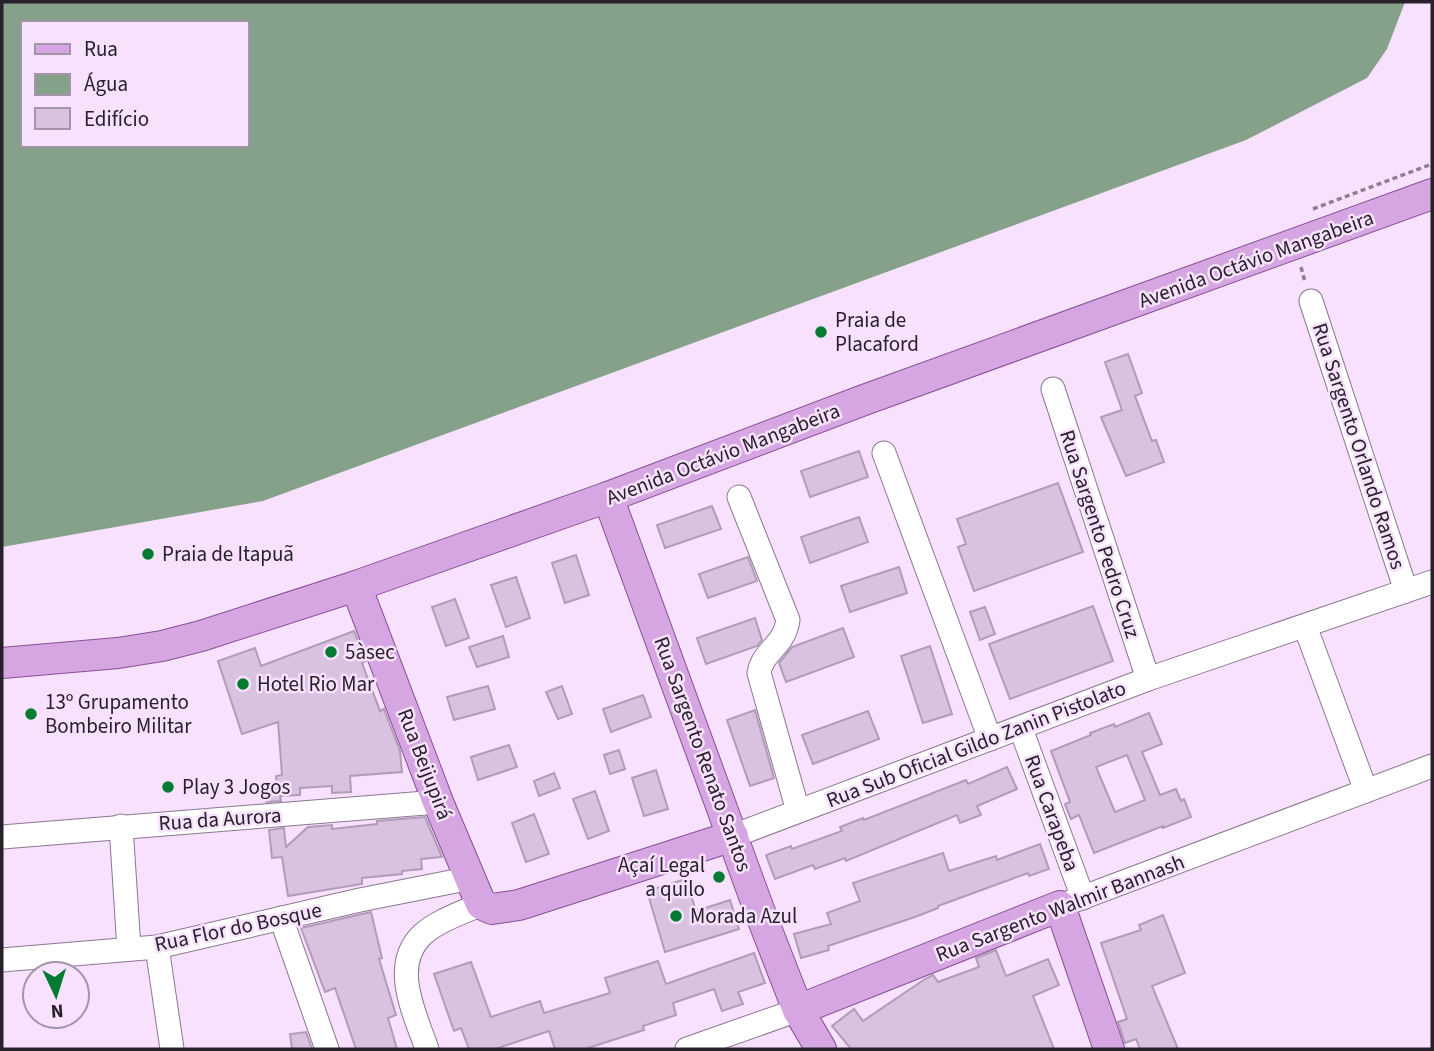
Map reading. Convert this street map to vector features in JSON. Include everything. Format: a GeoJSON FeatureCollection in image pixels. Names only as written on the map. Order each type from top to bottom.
{"type":"FeatureCollection","features":[{"type":"Feature","properties":{"kind":"main road","name":"Avenida Octávio Mangabeira"},"geometry":{"type":"LineString","coordinates":[[2,663],[118,653],[162,646],[356,586],[608,498],[864,400],[1432,194]]}},
{"type":"Feature","properties":{"kind":"main road","name":"Rua Sargento Renato Santos"},"geometry":{"type":"LineString","coordinates":[[608,498],[798,1010],[821,1049]]}},
{"type":"Feature","properties":{"kind":"main road","name":"Rua Beijupirá"},"geometry":{"type":"LineString","coordinates":[[356,586],[438,802],[476,891]]}},
{"type":"Feature","properties":{"kind":"main road","name":"Rua Sub Oficial Gildo Zanin Pistolato"},"geometry":{"type":"LineString","coordinates":[[476,891],[492,909],[519,905],[733,836]]}},
{"type":"Feature","properties":{"kind":"main road","name":"Rua Sargento Walmir Bannash"},"geometry":{"type":"LineString","coordinates":[[798,1010],[1071,902]]}},
{"type":"Feature","properties":{"kind":"main road","name":"Rua Carapeba"},"geometry":{"type":"LineString","coordinates":[[1071,902],[1109,1049]]}},
{"type":"Feature","properties":{"kind":"street","name":"Rua Sargento Orlando Ramos"},"geometry":{"type":"LineString","coordinates":[[1311,301],[1406,591]]}},
{"type":"Feature","properties":{"kind":"street","name":"Rua Sargento Pedro Cruz"},"geometry":{"type":"LineString","coordinates":[[1053,389],[1148,679]]}},
{"type":"Feature","properties":{"kind":"street"},"geometry":{"type":"LineString","coordinates":[[884,453],[990,739]]}},
{"type":"Feature","properties":{"kind":"street"},"geometry":{"type":"LineString","coordinates":[[739,497],[788,620],[786,633],[764,659],[759,673],[798,811]]}},
{"type":"Feature","properties":{"kind":"street","name":"Rua Sub Oficial Gildo Zanin Pistolato"},"geometry":{"type":"LineString","coordinates":[[733,836],[1148,679],[1432,582]]}},
{"type":"Feature","properties":{"kind":"street"},"geometry":{"type":"LineString","coordinates":[[1304,626],[1366,791]]}},
{"type":"Feature","properties":{"kind":"street","name":"Rua Carapeba"},"geometry":{"type":"LineString","coordinates":[[1021,729],[1071,902]]}},
{"type":"Feature","properties":{"kind":"street","name":"Rua Sargento Walmir Bannash"},"geometry":{"type":"LineString","coordinates":[[1071,902],[1432,766]]}},
{"type":"Feature","properties":{"kind":"street","name":"Rua da Aurora"},"geometry":{"type":"LineString","coordinates":[[2,837],[438,802]]}},
{"type":"Feature","properties":{"kind":"street"},"geometry":{"type":"LineString","coordinates":[[121,827],[130,949]]}},
{"type":"Feature","properties":{"kind":"street"},"geometry":{"type":"LineString","coordinates":[[426,1049],[408,994],[406,961],[423,934],[476,891]]}},
{"type":"Feature","properties":{"kind":"street","name":"Rua Flor do Bosque"},"geometry":{"type":"LineString","coordinates":[[2,960],[157,947],[360,900],[476,891]]}},
{"type":"Feature","properties":{"kind":"street"},"geometry":{"type":"LineString","coordinates":[[281,918],[327,1049]]}},
{"type":"Feature","properties":{"kind":"street"},"geometry":{"type":"LineString","coordinates":[[157,947],[172,1049]]}},
{"type":"Feature","properties":{"kind":"street","name":"Rua Sargento Walmir Bannash"},"geometry":{"type":"LineString","coordinates":[[687,1049],[798,1010]]}},
{"type":"Feature","properties":{"kind":"path"},"geometry":{"type":"LineString","coordinates":[[1301,213],[1432,164]]}},
{"type":"Feature","properties":{"kind":"water"},"geometry":{"type":"Polygon","coordinates":[[[2,2],[1405,2],[1387,49],[1367,78],[1246,140],[263,501],[2,547],[2,2]]]}},
{"type":"Feature","properties":{"kind":"building"},"geometry":{"type":"Polygon","coordinates":[[[1128,354],[1142,393],[1135,396],[1152,441],[1156,440],[1164,462],[1126,476],[1101,417],[1122,410],[1105,362],[1128,354]]]}},
{"type":"Feature","properties":{"kind":"building"},"geometry":{"type":"Polygon","coordinates":[[[859,451],[868,477],[810,497],[801,471],[859,451]]]}},
{"type":"Feature","properties":{"kind":"building"},"geometry":{"type":"Polygon","coordinates":[[[1058,483],[1083,552],[974,591],[958,547],[966,544],[957,519],[1058,483]]]}},
{"type":"Feature","properties":{"kind":"building"},"geometry":{"type":"Polygon","coordinates":[[[712,506],[721,529],[665,548],[657,525],[712,506]]]}},
{"type":"Feature","properties":{"kind":"building"},"geometry":{"type":"Polygon","coordinates":[[[859,517],[868,542],[810,563],[801,537],[859,517]]]}},
{"type":"Feature","properties":{"kind":"building"},"geometry":{"type":"Polygon","coordinates":[[[576,555],[589,595],[565,603],[552,563],[576,555]]]}},
{"type":"Feature","properties":{"kind":"building"},"geometry":{"type":"Polygon","coordinates":[[[748,557],[757,581],[708,598],[699,574],[748,557]]]}},
{"type":"Feature","properties":{"kind":"building"},"geometry":{"type":"Polygon","coordinates":[[[899,567],[907,593],[850,612],[841,586],[899,567]]]}},
{"type":"Feature","properties":{"kind":"building"},"geometry":{"type":"Polygon","coordinates":[[[516,577],[530,618],[506,627],[491,585],[516,577]]]}},
{"type":"Feature","properties":{"kind":"building"},"geometry":{"type":"Polygon","coordinates":[[[455,599],[469,638],[446,646],[432,607],[455,599]]]}},
{"type":"Feature","properties":{"kind":"building"},"geometry":{"type":"Polygon","coordinates":[[[1093,606],[1113,661],[1010,699],[989,644],[1093,606]]]}},
{"type":"Feature","properties":{"kind":"building"},"geometry":{"type":"Polygon","coordinates":[[[985,607],[995,634],[980,640],[970,612],[985,607]]]}},
{"type":"Feature","properties":{"kind":"building"},"geometry":{"type":"Polygon","coordinates":[[[755,618],[762,640],[757,646],[706,664],[697,638],[755,618]]]}},
{"type":"Feature","properties":{"kind":"building"},"geometry":{"type":"Polygon","coordinates":[[[843,628],[854,657],[786,682],[779,663],[792,647],[843,628]]]}},
{"type":"Feature","properties":{"kind":"building"},"geometry":{"type":"Polygon","coordinates":[[[354,631],[366,661],[362,663],[380,711],[384,709],[400,751],[402,772],[350,776],[351,792],[332,793],[332,786],[300,788],[300,795],[280,796],[281,801],[266,802],[265,789],[277,788],[276,776],[282,775],[278,722],[242,734],[218,661],[255,648],[261,666],[354,631]]]}},
{"type":"Feature","properties":{"kind":"building"},"geometry":{"type":"Polygon","coordinates":[[[503,636],[509,657],[477,667],[469,647],[503,636]]]}},
{"type":"Feature","properties":{"kind":"building"},"geometry":{"type":"Polygon","coordinates":[[[930,646],[952,714],[923,723],[901,656],[930,646]]]}},
{"type":"Feature","properties":{"kind":"building"},"geometry":{"type":"Polygon","coordinates":[[[488,686],[495,709],[454,720],[447,697],[488,686]]]}},
{"type":"Feature","properties":{"kind":"building"},"geometry":{"type":"Polygon","coordinates":[[[562,686],[572,714],[558,719],[546,692],[562,686]]]}},
{"type":"Feature","properties":{"kind":"building"},"geometry":{"type":"Polygon","coordinates":[[[643,695],[651,717],[611,732],[603,709],[643,695]]]}},
{"type":"Feature","properties":{"kind":"building"},"geometry":{"type":"Polygon","coordinates":[[[755,710],[774,778],[750,786],[727,720],[755,710]]]}},
{"type":"Feature","properties":{"kind":"building"},"geometry":{"type":"Polygon","coordinates":[[[868,711],[879,739],[813,764],[802,735],[868,711]]]}},
{"type":"Feature","properties":{"kind":"building"},"geometry":{"type":"Polygon","coordinates":[[[1149,713],[1162,744],[1142,752],[1160,795],[1176,789],[1181,801],[1184,799],[1191,817],[1094,853],[1079,815],[1071,819],[1065,804],[1070,802],[1051,751],[1114,724],[1115,727],[1149,713]],[[1127,755],[1096,767],[1115,812],[1145,800],[1127,755]]]}},
{"type":"Feature","properties":{"kind":"building"},"geometry":{"type":"Polygon","coordinates":[[[509,745],[517,767],[478,780],[471,757],[509,745]]]}},
{"type":"Feature","properties":{"kind":"building"},"geometry":{"type":"Polygon","coordinates":[[[619,750],[625,769],[610,774],[604,755],[619,750]]]}},
{"type":"Feature","properties":{"kind":"building"},"geometry":{"type":"Polygon","coordinates":[[[1007,767],[1017,789],[977,806],[981,815],[960,823],[957,815],[846,861],[845,858],[815,869],[813,865],[775,879],[766,855],[791,846],[792,849],[842,831],[840,827],[863,818],[864,820],[966,780],[968,784],[1007,767]]]}},
{"type":"Feature","properties":{"kind":"building"},"geometry":{"type":"Polygon","coordinates":[[[656,770],[668,809],[644,816],[632,778],[656,770]]]}},
{"type":"Feature","properties":{"kind":"building"},"geometry":{"type":"Polygon","coordinates":[[[554,773],[560,788],[539,796],[534,781],[554,773]]]}},
{"type":"Feature","properties":{"kind":"building"},"geometry":{"type":"Polygon","coordinates":[[[595,791],[609,831],[588,839],[573,799],[595,791]]]}},
{"type":"Feature","properties":{"kind":"building"},"geometry":{"type":"Polygon","coordinates":[[[534,814],[549,854],[526,862],[512,823],[534,814]]]}},
{"type":"Feature","properties":{"kind":"building"},"geometry":{"type":"Polygon","coordinates":[[[425,817],[442,857],[421,859],[422,869],[362,878],[362,884],[288,896],[282,857],[272,858],[269,830],[284,828],[286,847],[308,827],[332,825],[332,829],[377,824],[377,821],[425,817]]]}},
{"type":"Feature","properties":{"kind":"building"},"geometry":{"type":"Polygon","coordinates":[[[1040,844],[1049,869],[1029,876],[1028,873],[915,917],[828,946],[829,950],[801,958],[794,934],[831,924],[827,913],[860,901],[853,883],[943,853],[949,871],[996,856],[997,860],[1040,844]]]}},
{"type":"Feature","properties":{"kind":"building","name":"Morada Azul"},"geometry":{"type":"Polygon","coordinates":[[[686,879],[696,911],[730,900],[739,929],[665,952],[647,891],[686,879]]]}},
{"type":"Feature","properties":{"kind":"building"},"geometry":{"type":"Polygon","coordinates":[[[371,912],[382,958],[379,959],[396,1015],[388,1018],[397,1049],[356,1049],[335,988],[325,992],[301,928],[371,912]]]}},
{"type":"Feature","properties":{"kind":"building"},"geometry":{"type":"Polygon","coordinates":[[[1163,915],[1185,973],[1152,986],[1178,1049],[1140,1049],[1136,1039],[1125,1043],[1118,1022],[1127,1019],[1101,943],[1141,930],[1139,925],[1163,915]]]}},
{"type":"Feature","properties":{"kind":"building"},"geometry":{"type":"Polygon","coordinates":[[[996,950],[1006,976],[1048,959],[1059,985],[1033,996],[1054,1049],[851,1049],[832,1026],[854,1009],[863,1021],[925,979],[933,975],[938,982],[979,967],[976,958],[996,950]]]}},
{"type":"Feature","properties":{"kind":"building"},"geometry":{"type":"Polygon","coordinates":[[[754,953],[765,983],[738,992],[743,1004],[722,1011],[714,989],[673,1003],[676,1015],[643,1026],[644,1030],[585,1049],[555,1049],[549,1031],[495,1049],[469,1049],[461,1028],[454,1031],[434,974],[471,962],[491,1017],[540,1001],[544,1013],[610,993],[605,978],[658,961],[666,984],[754,953]]]}},
{"type":"Feature","properties":{"kind":"building"},"geometry":{"type":"Polygon","coordinates":[[[306,1032],[312,1049],[292,1049],[290,1034],[306,1032]]]}},
{"type":"Feature","properties":{"kind":"place","name":"Praia de Placaford"},"geometry":{"type":"Point","coordinates":[821,332]}},
{"type":"Feature","properties":{"kind":"place","name":"Praia de Itapuã"},"geometry":{"type":"Point","coordinates":[148,554]}},
{"type":"Feature","properties":{"kind":"place","name":"5àsec"},"geometry":{"type":"Point","coordinates":[331,652]}},
{"type":"Feature","properties":{"kind":"place","name":"Hotel Rio Mar"},"geometry":{"type":"Point","coordinates":[243,684]}},
{"type":"Feature","properties":{"kind":"place","name":"13º Grupamento Bombeiro Militar"},"geometry":{"type":"Point","coordinates":[31,714]}},
{"type":"Feature","properties":{"kind":"place","name":"Play 3 Jogos"},"geometry":{"type":"Point","coordinates":[168,787]}},
{"type":"Feature","properties":{"kind":"place","name":"Açaí Legal a quilo"},"geometry":{"type":"Point","coordinates":[719,877]}},
{"type":"Feature","properties":{"kind":"place","name":"Morada Azul"},"geometry":{"type":"Point","coordinates":[676,916]}}]}
